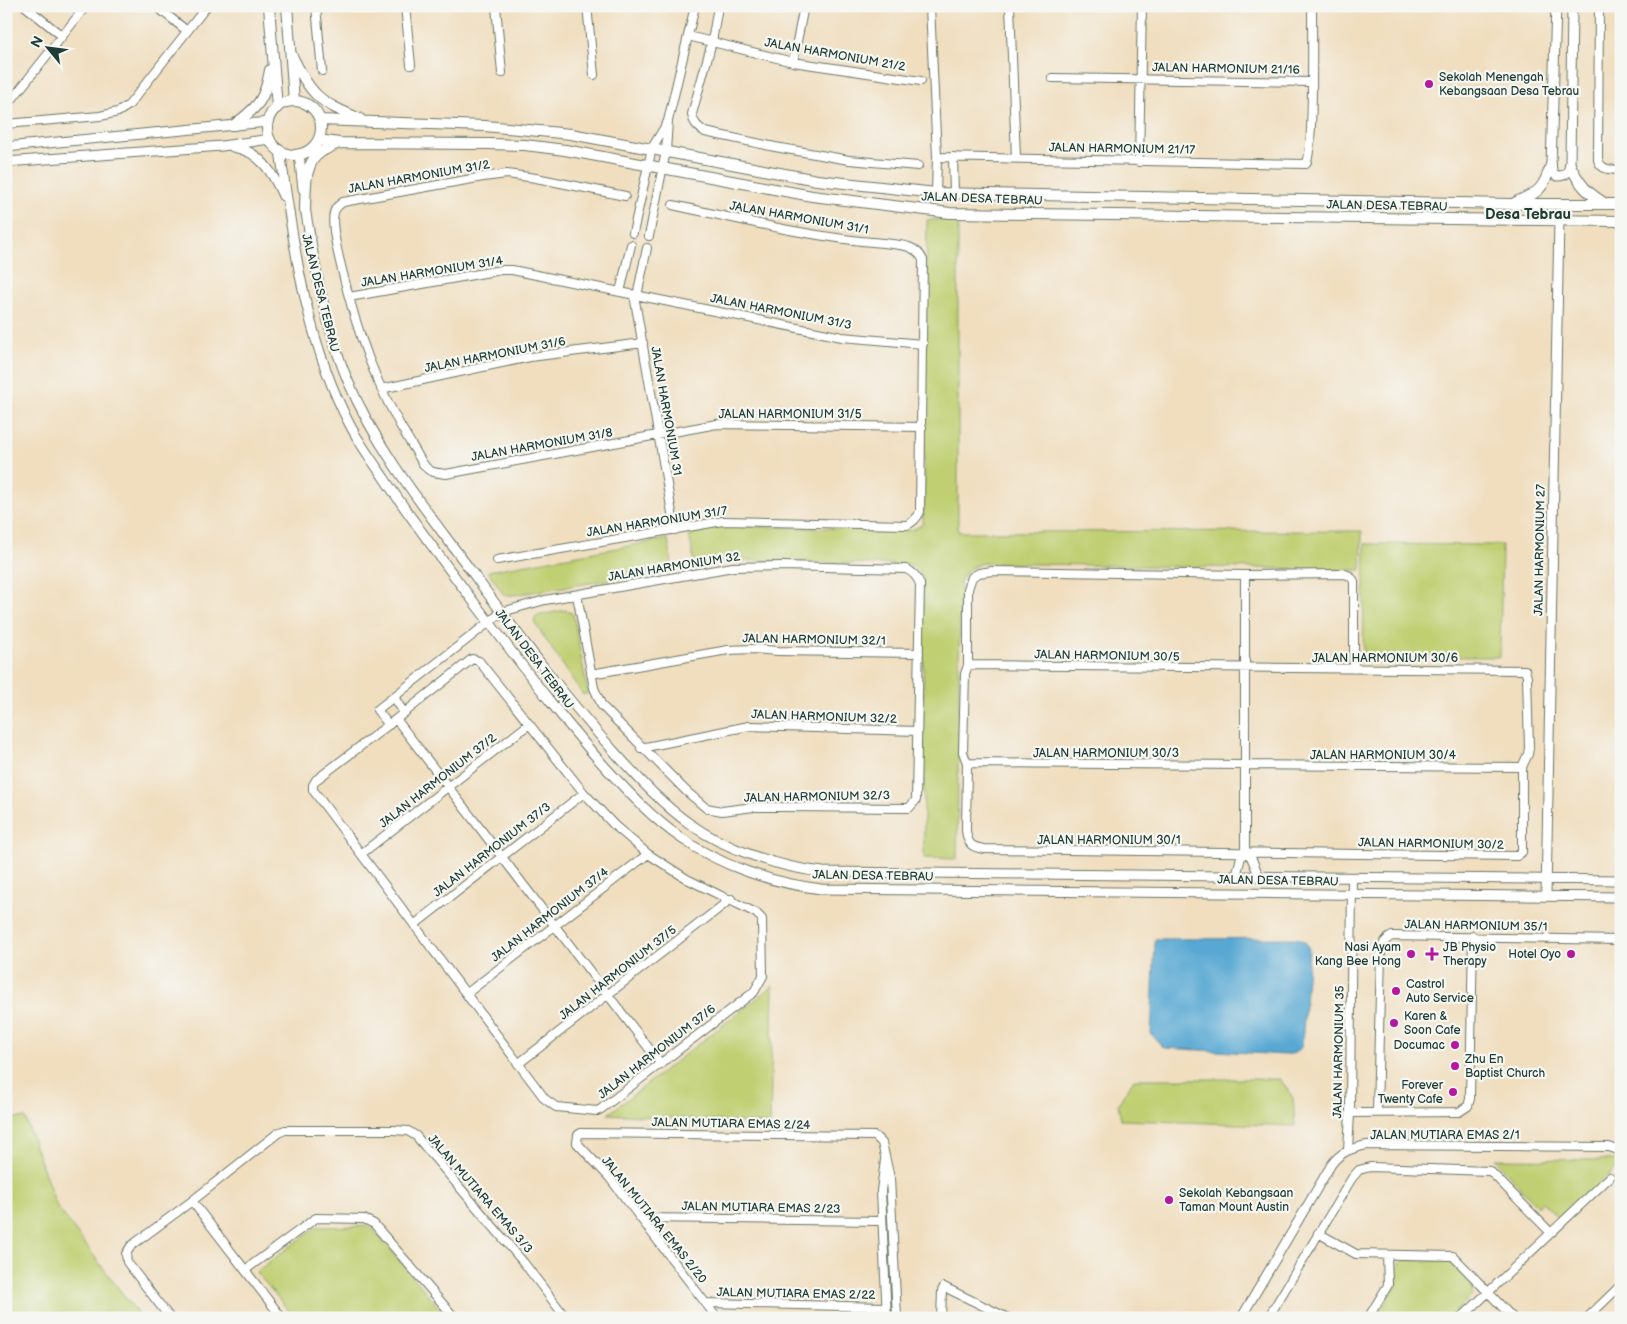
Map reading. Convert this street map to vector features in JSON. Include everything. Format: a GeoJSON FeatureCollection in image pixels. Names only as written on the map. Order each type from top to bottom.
{"type":"FeatureCollection","features":[{"type":"Feature","properties":{"kind":"main road"},"geometry":{"type":"LineString","coordinates":[[269,6],[277,108]]}},
{"type":"Feature","properties":{"kind":"main road"},"geometry":{"type":"LineString","coordinates":[[287,6],[294,101]]}},
{"type":"Feature","properties":{"kind":"main road"},"geometry":{"type":"LineString","coordinates":[[234,125],[262,99],[268,84],[274,53]]}},
{"type":"Feature","properties":{"kind":"main road"},"geometry":{"type":"LineString","coordinates":[[291,54],[303,79],[315,94],[331,106],[367,121]]}},
{"type":"Feature","properties":{"kind":"main road"},"geometry":{"type":"LineString","coordinates":[[294,101],[310,106],[320,120],[318,140],[310,149],[293,155],[280,150],[270,139],[268,122],[277,108],[282,104],[294,101]]}},
{"type":"Feature","properties":{"kind":"main road","name":"JALAN DESA TEBRAU"},"geometry":{"type":"LineString","coordinates":[[320,120],[522,128],[666,150],[816,180],[936,193],[1510,204],[1621,204]]}},
{"type":"Feature","properties":{"kind":"main road","name":"JALAN DESA TEBRAU"},"geometry":{"type":"LineString","coordinates":[[318,140],[339,143],[525,145],[648,164],[812,196],[950,213],[1621,221]]}},
{"type":"Feature","properties":{"kind":"main road"},"geometry":{"type":"LineString","coordinates":[[305,210],[310,164],[322,151],[339,143]]}},
{"type":"Feature","properties":{"kind":"main road"},"geometry":{"type":"LineString","coordinates":[[1510,204],[1537,193],[1551,165]]}},
{"type":"Feature","properties":{"kind":"main road"},"geometry":{"type":"LineString","coordinates":[[1570,165],[1581,185],[1592,196],[1607,204]]}},
{"type":"Feature","properties":{"kind":"street"},"geometry":{"type":"LineString","coordinates":[[25,6],[62,36]]}},
{"type":"Feature","properties":{"kind":"street"},"geometry":{"type":"LineString","coordinates":[[6,107],[86,6]]}},
{"type":"Feature","properties":{"kind":"street"},"geometry":{"type":"LineString","coordinates":[[156,6],[187,31]]}},
{"type":"Feature","properties":{"kind":"street"},"geometry":{"type":"LineString","coordinates":[[6,124],[65,120],[118,112],[129,105],[207,6]]}},
{"type":"Feature","properties":{"kind":"street"},"geometry":{"type":"LineString","coordinates":[[316,6],[322,71]]}},
{"type":"Feature","properties":{"kind":"street"},"geometry":{"type":"LineString","coordinates":[[405,6],[411,65]]}},
{"type":"Feature","properties":{"kind":"street"},"geometry":{"type":"LineString","coordinates":[[496,6],[502,73]]}},
{"type":"Feature","properties":{"kind":"street"},"geometry":{"type":"LineString","coordinates":[[587,6],[594,75]]}},
{"type":"Feature","properties":{"kind":"street"},"geometry":{"type":"LineString","coordinates":[[649,236],[666,150],[668,121],[696,6]]}},
{"type":"Feature","properties":{"kind":"street"},"geometry":{"type":"LineString","coordinates":[[718,6],[712,42],[692,114],[692,120],[695,124],[705,132],[774,147],[849,160],[918,166]]}},
{"type":"Feature","properties":{"kind":"street"},"geometry":{"type":"LineString","coordinates":[[793,62],[804,6]]}},
{"type":"Feature","properties":{"kind":"street"},"geometry":{"type":"LineString","coordinates":[[930,6],[937,157],[936,193]]}},
{"type":"Feature","properties":{"kind":"street"},"geometry":{"type":"LineString","coordinates":[[1010,6],[1016,158]]}},
{"type":"Feature","properties":{"kind":"street"},"geometry":{"type":"LineString","coordinates":[[1139,162],[1142,6]]}},
{"type":"Feature","properties":{"kind":"street"},"geometry":{"type":"LineString","coordinates":[[1311,82],[1312,6]]}},
{"type":"Feature","properties":{"kind":"street"},"geometry":{"type":"LineString","coordinates":[[1556,6],[1551,165],[1553,173],[1557,176],[1563,176],[1568,173],[1570,165],[1572,6]]}},
{"type":"Feature","properties":{"kind":"street"},"geometry":{"type":"LineString","coordinates":[[1599,6],[1598,160],[1604,168],[1621,170]]}},
{"type":"Feature","properties":{"kind":"street","name":"JALAN HARMONIUM 21/2"},"geometry":{"type":"LineString","coordinates":[[688,36],[793,62],[921,81]]}},
{"type":"Feature","properties":{"kind":"street","name":"JALAN HARMONIUM 21/16"},"geometry":{"type":"LineString","coordinates":[[1052,78],[1311,82]]}},
{"type":"Feature","properties":{"kind":"street","name":"JALAN HARMONIUM 21/17"},"geometry":{"type":"LineString","coordinates":[[937,157],[1306,164],[1310,156],[1311,82]]}},
{"type":"Feature","properties":{"kind":"street"},"geometry":{"type":"LineString","coordinates":[[634,233],[652,148],[668,121]]}},
{"type":"Feature","properties":{"kind":"street"},"geometry":{"type":"LineString","coordinates":[[6,147],[268,122]]}},
{"type":"Feature","properties":{"kind":"street"},"geometry":{"type":"LineString","coordinates":[[6,162],[222,146],[270,139]]}},
{"type":"Feature","properties":{"kind":"street"},"geometry":{"type":"LineString","coordinates":[[222,146],[243,148],[256,156],[276,180],[288,205]]}},
{"type":"Feature","properties":{"kind":"street","name":"JALAN DESA TEBRAU"},"geometry":{"type":"LineString","coordinates":[[280,150],[294,250],[318,347],[343,413],[408,515],[552,705],[587,747],[648,812],[682,839],[734,866],[765,878],[797,886],[821,889],[1621,897]]}},
{"type":"Feature","properties":{"kind":"street","name":"JALAN DESA TEBRAU"},"geometry":{"type":"LineString","coordinates":[[299,154],[305,210],[319,290],[333,340],[348,381],[363,412],[422,505],[565,695],[599,735],[659,799],[692,826],[739,850],[798,870],[823,872],[1621,880]]}},
{"type":"Feature","properties":{"kind":"street"},"geometry":{"type":"LineString","coordinates":[[953,157],[954,193]]}},
{"type":"Feature","properties":{"kind":"street","name":"JALAN HARMONIUM 31/2"},"geometry":{"type":"LineString","coordinates":[[348,297],[338,252],[333,215],[336,207],[343,202],[507,174],[625,196]]}},
{"type":"Feature","properties":{"kind":"street","name":"JALAN HARMONIUM 31/1"},"geometry":{"type":"LineString","coordinates":[[673,205],[817,235],[860,242],[905,245],[920,253],[923,260],[923,344]]}},
{"type":"Feature","properties":{"kind":"street"},"geometry":{"type":"LineString","coordinates":[[637,218],[653,214]]}},
{"type":"Feature","properties":{"kind":"street","name":"JALAN HARMONIUM 27"},"geometry":{"type":"LineString","coordinates":[[1546,896],[1559,220]]}},
{"type":"Feature","properties":{"kind":"street"},"geometry":{"type":"LineString","coordinates":[[620,292],[631,245]]}},
{"type":"Feature","properties":{"kind":"street","name":"JALAN HARMONIUM 31"},"geometry":{"type":"LineString","coordinates":[[647,248],[636,296],[675,530]]}},
{"type":"Feature","properties":{"kind":"street","name":"JALAN HARMONIUM 31/4"},"geometry":{"type":"LineString","coordinates":[[348,297],[501,270],[512,270],[636,296]]}},
{"type":"Feature","properties":{"kind":"street","name":"JALAN HARMONIUM 31/3"},"geometry":{"type":"LineString","coordinates":[[636,296],[842,337],[923,344]]}},
{"type":"Feature","properties":{"kind":"street"},"geometry":{"type":"LineString","coordinates":[[348,297],[366,354],[381,389]]}},
{"type":"Feature","properties":{"kind":"street","name":"JALAN HARMONIUM 31/6"},"geometry":{"type":"LineString","coordinates":[[381,389],[530,357],[643,342]]}},
{"type":"Feature","properties":{"kind":"street"},"geometry":{"type":"LineString","coordinates":[[922,427],[923,344]]}},
{"type":"Feature","properties":{"kind":"street","name":"JALAN HARMONIUM 31/8"},"geometry":{"type":"LineString","coordinates":[[381,389],[402,430],[425,466],[430,471],[446,474],[658,435]]}},
{"type":"Feature","properties":{"kind":"street","name":"JALAN HARMONIUM 31/5"},"geometry":{"type":"LineString","coordinates":[[658,435],[717,424],[922,427]]}},
{"type":"Feature","properties":{"kind":"street","name":"JALAN HARMONIUM 31/7"},"geometry":{"type":"LineString","coordinates":[[497,560],[722,521],[907,525],[912,523],[920,512],[922,427]]}},
{"type":"Feature","properties":{"kind":"street","name":"JALAN HARMONIUM 32"},"geometry":{"type":"LineString","coordinates":[[502,612],[545,600],[733,567],[782,566],[906,569],[918,578],[920,584],[919,653]]}},
{"type":"Feature","properties":{"kind":"street"},"geometry":{"type":"LineString","coordinates":[[967,763],[963,752],[963,743],[965,674],[968,665],[968,589],[972,577],[979,573],[992,571],[1244,575],[1345,574],[1354,581],[1354,670]]}},
{"type":"Feature","properties":{"kind":"street"},"geometry":{"type":"LineString","coordinates":[[1236,877],[1241,857],[1245,852],[1244,575]]}},
{"type":"Feature","properties":{"kind":"street","name":"JALAN HARMONIUM 32/3"},"geometry":{"type":"LineString","coordinates":[[576,594],[594,688],[602,706],[641,748],[706,808],[722,812],[754,807],[909,808],[916,800],[917,731]]}},
{"type":"Feature","properties":{"kind":"street"},"geometry":{"type":"LineString","coordinates":[[388,725],[377,710],[502,612]]}},
{"type":"Feature","properties":{"kind":"street","name":"JALAN HARMONIUM 32/1"},"geometry":{"type":"LineString","coordinates":[[591,674],[728,650],[919,653]]}},
{"type":"Feature","properties":{"kind":"street"},"geometry":{"type":"LineString","coordinates":[[917,731],[919,653]]}},
{"type":"Feature","properties":{"kind":"street"},"geometry":{"type":"LineString","coordinates":[[518,1064],[313,790],[316,780],[472,659],[479,661],[528,725],[584,793],[614,825],[648,854],[687,879],[731,899]]}},
{"type":"Feature","properties":{"kind":"street","name":"JALAN HARMONIUM 30/5"},"geometry":{"type":"LineString","coordinates":[[968,665],[1244,668]]}},
{"type":"Feature","properties":{"kind":"street","name":"JALAN HARMONIUM 30/6"},"geometry":{"type":"LineString","coordinates":[[1244,668],[1525,670]]}},
{"type":"Feature","properties":{"kind":"street","name":"JALAN HARMONIUM 30/2"},"geometry":{"type":"LineString","coordinates":[[1245,852],[1518,856],[1522,852],[1522,767],[1529,748],[1527,677],[1525,670]]}},
{"type":"Feature","properties":{"kind":"street"},"geometry":{"type":"LineString","coordinates":[[394,698],[404,713]]}},
{"type":"Feature","properties":{"kind":"street"},"geometry":{"type":"LineString","coordinates":[[396,719],[660,1064]]}},
{"type":"Feature","properties":{"kind":"street","name":"JALAN HARMONIUM 37/2"},"geometry":{"type":"LineString","coordinates":[[361,854],[528,725]]}},
{"type":"Feature","properties":{"kind":"street","name":"JALAN HARMONIUM 32/2"},"geometry":{"type":"LineString","coordinates":[[641,748],[750,726],[917,731]]}},
{"type":"Feature","properties":{"kind":"street","name":"JALAN HARMONIUM 30/3"},"geometry":{"type":"LineString","coordinates":[[967,763],[1245,765]]}},
{"type":"Feature","properties":{"kind":"street","name":"JALAN HARMONIUM 30/1"},"geometry":{"type":"LineString","coordinates":[[967,763],[966,831],[968,842],[973,847],[984,849],[1095,852],[1245,852]]}},
{"type":"Feature","properties":{"kind":"street","name":"JALAN HARMONIUM 30/4"},"geometry":{"type":"LineString","coordinates":[[1245,765],[1522,767]]}},
{"type":"Feature","properties":{"kind":"street","name":"JALAN HARMONIUM 37/3"},"geometry":{"type":"LineString","coordinates":[[414,925],[584,793]]}},
{"type":"Feature","properties":{"kind":"street"},"geometry":{"type":"LineString","coordinates":[[1245,852],[1251,857],[1259,876]]}},
{"type":"Feature","properties":{"kind":"street","name":"JALAN HARMONIUM 37/4"},"geometry":{"type":"LineString","coordinates":[[466,994],[648,854]]}},
{"type":"Feature","properties":{"kind":"street"},"geometry":{"type":"LineString","coordinates":[[888,872],[888,890]]}},
{"type":"Feature","properties":{"kind":"street","name":"JALAN HARMONIUM 35"},"geometry":{"type":"LineString","coordinates":[[1348,1150],[1352,877]]}},
{"type":"Feature","properties":{"kind":"street","name":"JALAN HARMONIUM 37/6"},"geometry":{"type":"LineString","coordinates":[[518,1064],[550,1104],[556,1107],[601,1110],[754,992],[762,976],[762,919],[756,912],[731,899]]}},
{"type":"Feature","properties":{"kind":"street","name":"JALAN HARMONIUM 37/5"},"geometry":{"type":"LineString","coordinates":[[518,1064],[731,899]]}},
{"type":"Feature","properties":{"kind":"street","name":"JALAN HARMONIUM 35/1"},"geometry":{"type":"LineString","coordinates":[[1377,1112],[1381,953],[1384,941],[1392,936],[1621,940]]}},
{"type":"Feature","properties":{"kind":"street"},"geometry":{"type":"LineString","coordinates":[[1350,1113],[1459,1112],[1468,1106],[1470,1099],[1473,936]]}},
{"type":"Feature","properties":{"kind":"street","name":"JALAN MUTIARA EMAS 3/3"},"geometry":{"type":"LineString","coordinates":[[170,1318],[127,1262],[126,1254],[131,1246],[285,1130],[393,1130],[408,1131],[416,1136],[524,1263],[566,1318]]}},
{"type":"Feature","properties":{"kind":"street","name":"JALAN MUTIARA EMAS 2/24"},"geometry":{"type":"LineString","coordinates":[[578,1135],[580,1133],[875,1136],[882,1143],[885,1155]]}},
{"type":"Feature","properties":{"kind":"street","name":"JALAN MUTIARA EMAS 2/20"},"geometry":{"type":"LineString","coordinates":[[578,1135],[577,1143],[609,1177],[717,1318]]}},
{"type":"Feature","properties":{"kind":"street","name":"JALAN MUTIARA EMAS 2/1"},"geometry":{"type":"LineString","coordinates":[[1348,1150],[1358,1147],[1377,1146],[1609,1147],[1621,1150]]}},
{"type":"Feature","properties":{"kind":"street"},"geometry":{"type":"LineString","coordinates":[[1242,1318],[1331,1165],[1348,1150]]}},
{"type":"Feature","properties":{"kind":"street"},"geometry":{"type":"LineString","coordinates":[[885,1155],[881,1191],[881,1221],[887,1318]]}},
{"type":"Feature","properties":{"kind":"street"},"geometry":{"type":"LineString","coordinates":[[885,1155],[890,1178],[897,1318]]}},
{"type":"Feature","properties":{"kind":"street"},"geometry":{"type":"LineString","coordinates":[[1268,1318],[1318,1233],[1352,1178],[1359,1170],[1370,1167],[1490,1171],[1551,1233]]}},
{"type":"Feature","properties":{"kind":"street"},"geometry":{"type":"LineString","coordinates":[[1462,1318],[1610,1177]]}},
{"type":"Feature","properties":{"kind":"street"},"geometry":{"type":"LineString","coordinates":[[192,1201],[282,1318]]}},
{"type":"Feature","properties":{"kind":"street","name":"JALAN MUTIARA EMAS 2/23"},"geometry":{"type":"LineString","coordinates":[[640,1218],[881,1221]]}},
{"type":"Feature","properties":{"kind":"street"},"geometry":{"type":"LineString","coordinates":[[245,1270],[313,1219],[364,1219],[374,1224],[455,1318]]}},
{"type":"Feature","properties":{"kind":"street"},"geometry":{"type":"LineString","coordinates":[[1318,1233],[1356,1254],[1453,1256],[1513,1318]]}},
{"type":"Feature","properties":{"kind":"street"},"geometry":{"type":"LineString","coordinates":[[1368,1318],[1388,1285],[1387,1255]]}},
{"type":"Feature","properties":{"kind":"street"},"geometry":{"type":"LineString","coordinates":[[1587,1318],[1621,1285]]}},
{"type":"Feature","properties":{"kind":"street"},"geometry":{"type":"LineString","coordinates":[[941,1318],[943,1288],[948,1288],[1008,1318]]}},
{"type":"Feature","properties":{"kind":"street","name":"JALAN MUTIARA EMAS 2/22"},"geometry":{"type":"LineString","coordinates":[[706,1304],[886,1306]]}},
{"type":"Feature","properties":{"kind":"green space"},"geometry":{"type":"Polygon","coordinates":[[[927,220],[958,220],[958,532],[1362,531],[1361,570],[982,563],[969,570],[960,582],[957,859],[924,858],[923,577],[912,565],[734,560],[695,567],[689,534],[723,526],[908,530],[923,524],[927,220]]]}},
{"type":"Feature","properties":{"kind":"green space"},"geometry":{"type":"Polygon","coordinates":[[[668,539],[673,570],[513,595],[504,595],[488,571],[668,539]]]}},
{"type":"Feature","properties":{"kind":"green space"},"geometry":{"type":"Polygon","coordinates":[[[1365,544],[1502,545],[1500,657],[1363,656],[1365,544]]]}},
{"type":"Feature","properties":{"kind":"green space"},"geometry":{"type":"Polygon","coordinates":[[[566,610],[573,614],[588,693],[583,695],[534,622],[536,616],[566,610]]]}},
{"type":"Feature","properties":{"kind":"green space"},"geometry":{"type":"Polygon","coordinates":[[[773,986],[770,1124],[608,1114],[624,1102],[773,986]]]}},
{"type":"Feature","properties":{"kind":"green space"},"geometry":{"type":"Polygon","coordinates":[[[1134,1079],[1280,1079],[1293,1098],[1295,1126],[1121,1120],[1118,1104],[1134,1079]]]}},
{"type":"Feature","properties":{"kind":"green space"},"geometry":{"type":"Polygon","coordinates":[[[6,1118],[25,1118],[57,1207],[141,1318],[6,1318],[6,1118]]]}},
{"type":"Feature","properties":{"kind":"green space"},"geometry":{"type":"Polygon","coordinates":[[[1495,1159],[1615,1160],[1620,1165],[1559,1219],[1542,1202],[1537,1206],[1495,1159]]]}},
{"type":"Feature","properties":{"kind":"green space"},"geometry":{"type":"Polygon","coordinates":[[[370,1226],[448,1318],[295,1318],[256,1272],[316,1227],[370,1226]]]}},
{"type":"Feature","properties":{"kind":"green space"},"geometry":{"type":"Polygon","coordinates":[[[1404,1260],[1449,1261],[1473,1284],[1472,1296],[1449,1318],[1375,1318],[1397,1284],[1396,1268],[1404,1260]]]}},
{"type":"Feature","properties":{"kind":"water"},"geometry":{"type":"Polygon","coordinates":[[[1297,938],[1305,942],[1309,949],[1302,1046],[1296,1053],[1285,1055],[1164,1048],[1151,1034],[1155,939],[1297,938]]]}},
{"type":"Feature","properties":{"kind":"place","name":"Sekolah Menengah Kebangsaan Desa Tebrau"},"geometry":{"type":"Point","coordinates":[1429,84]}},
{"type":"Feature","properties":{"kind":"place","name":"Nasi Ayam Kang Bee Hong"},"geometry":{"type":"Point","coordinates":[1411,954]}},
{"type":"Feature","properties":{"kind":"place","name":"JB Physio Therapy"},"geometry":{"type":"Point","coordinates":[1432,954]}},
{"type":"Feature","properties":{"kind":"place","name":"Hotel Oyo"},"geometry":{"type":"Point","coordinates":[1571,954]}},
{"type":"Feature","properties":{"kind":"place","name":"Castrol Auto Service"},"geometry":{"type":"Point","coordinates":[1396,991]}},
{"type":"Feature","properties":{"kind":"place","name":"Karen & Soon Cafe"},"geometry":{"type":"Point","coordinates":[1394,1023]}},
{"type":"Feature","properties":{"kind":"place","name":"Documac"},"geometry":{"type":"Point","coordinates":[1455,1045]}},
{"type":"Feature","properties":{"kind":"place","name":"Zhu En Baptist Church"},"geometry":{"type":"Point","coordinates":[1455,1066]}},
{"type":"Feature","properties":{"kind":"place","name":"Forever Twenty Cafe"},"geometry":{"type":"Point","coordinates":[1453,1092]}},
{"type":"Feature","properties":{"kind":"place","name":"Sekolah Kebangsaan Taman Mount Austin"},"geometry":{"type":"Point","coordinates":[1169,1200]}},
{"type":"Feature","properties":{"kind":"district","name":"Desa Tebrau"},"geometry":{"type":"Point","coordinates":[1528,214]}}]}
